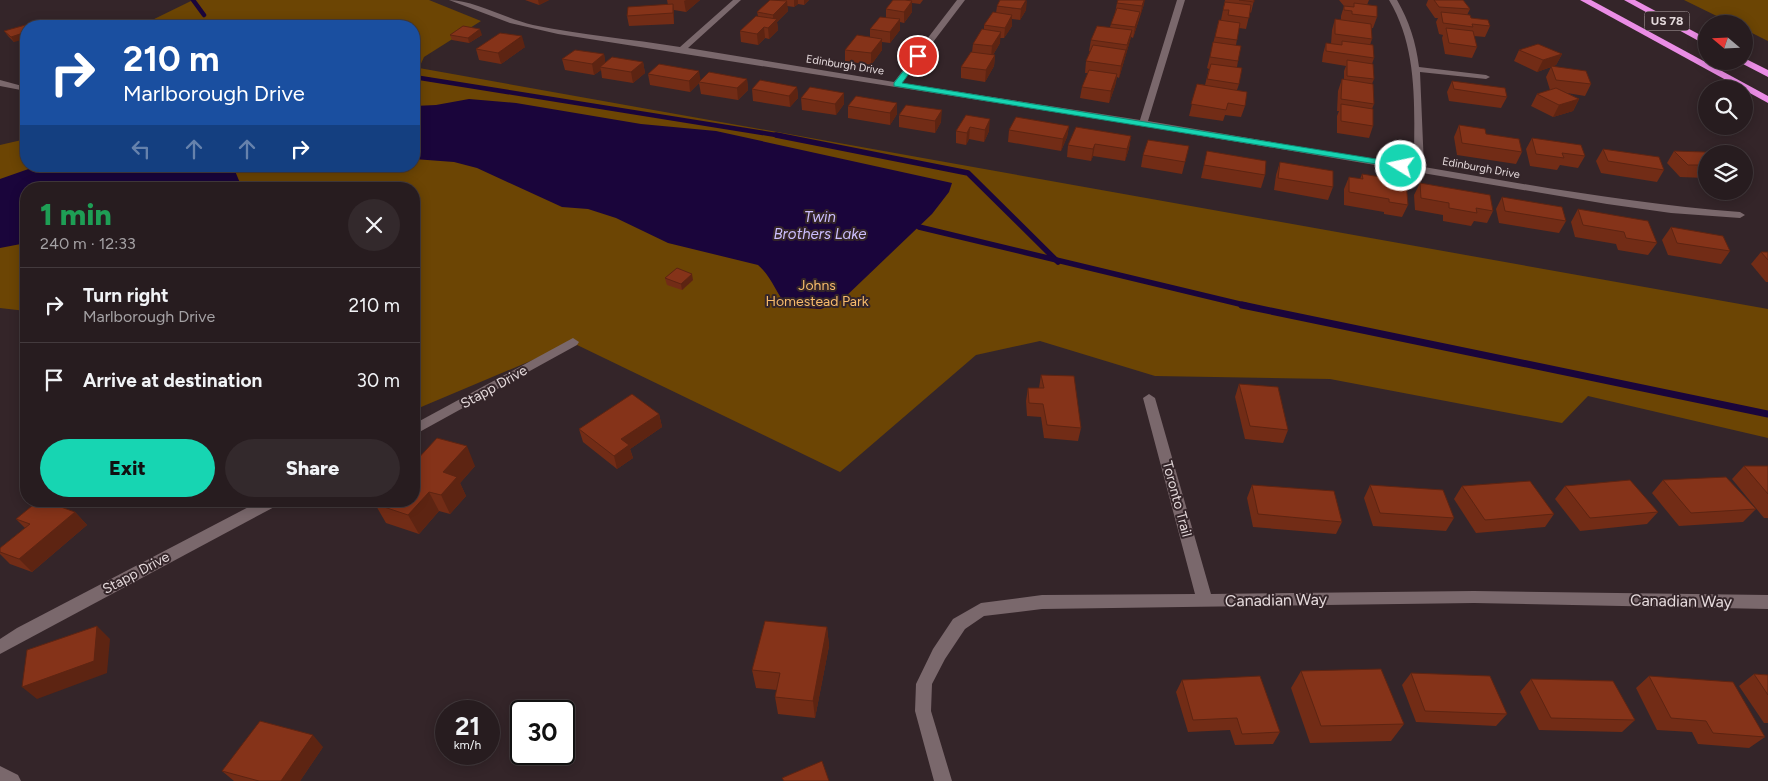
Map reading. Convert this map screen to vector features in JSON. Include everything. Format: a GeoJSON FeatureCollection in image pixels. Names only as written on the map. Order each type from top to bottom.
{"type":"FeatureCollection","features":[{"type":"Feature","properties":{"kind":"highway"},"geometry":{"type":"LineString","coordinates":[[1580,0],[1656,39]]}},
{"type":"Feature","properties":{"kind":"highway","name":"US 78"},"geometry":{"type":"LineString","coordinates":[[1584,0],[1768,100]]}},
{"type":"Feature","properties":{"kind":"highway","name":"US 78"},"geometry":{"type":"LineString","coordinates":[[1628,0],[1698,38]]}},
{"type":"Feature","properties":{"kind":"highway"},"geometry":{"type":"LineString","coordinates":[[1753,66],[1768,74]]}},
{"type":"Feature","properties":{"kind":"street","name":"Edinburgh Drive"},"geometry":{"type":"LineString","coordinates":[[457,0],[490,14],[532,26],[683,48],[731,59],[1143,123],[1607,201],[1671,210],[1740,215]]}},
{"type":"Feature","properties":{"kind":"street"},"geometry":{"type":"LineString","coordinates":[[683,48],[737,0]]}},
{"type":"Feature","properties":{"kind":"street"},"geometry":{"type":"LineString","coordinates":[[897,84],[962,0]]}},
{"type":"Feature","properties":{"kind":"street"},"geometry":{"type":"LineString","coordinates":[[1143,123],[1181,0]]}},
{"type":"Feature","properties":{"kind":"street"},"geometry":{"type":"LineString","coordinates":[[1393,0],[1401,10],[1407,27],[1416,69],[1419,168]]}},
{"type":"Feature","properties":{"kind":"street"},"geometry":{"type":"LineString","coordinates":[[1416,69],[1486,77]]}},
{"type":"Feature","properties":{"kind":"street"},"geometry":{"type":"LineString","coordinates":[[0,83],[20,88]]}},
{"type":"Feature","properties":{"kind":"street","name":"Stapp Drive"},"geometry":{"type":"LineString","coordinates":[[420,427],[573,342]]}},
{"type":"Feature","properties":{"kind":"street","name":"Toronto Trail"},"geometry":{"type":"LineString","coordinates":[[1149,398],[1205,601]]}},
{"type":"Feature","properties":{"kind":"street","name":"Stapp Drive"},"geometry":{"type":"LineString","coordinates":[[0,647],[262,507]]}},
{"type":"Feature","properties":{"kind":"street","name":"Canadian Way"},"geometry":{"type":"LineString","coordinates":[[943,781],[922,712],[924,684],[939,654],[959,624],[980,610],[1042,602],[1474,597],[1768,602]]}},
{"type":"Feature","properties":{"kind":"street"},"geometry":{"type":"LineString","coordinates":[[0,775],[12,781]]}},
{"type":"Feature","properties":{"kind":"green space","name":"Johns Homestead Park"},"geometry":{"type":"Polygon","coordinates":[[[193,0],[429,0],[481,21],[424,57],[420,66],[420,20],[152,20],[193,0]]]}},
{"type":"Feature","properties":{"kind":"green space"},"geometry":{"type":"Polygon","coordinates":[[[1684,0],[1768,0],[1768,41],[1753,34],[1753,15],[1715,15],[1684,0]]]}},
{"type":"Feature","properties":{"kind":"green space","name":"Johns Homestead Park"},"geometry":{"type":"Polygon","coordinates":[[[420,68],[1768,309],[1768,438],[1588,396],[1562,423],[1330,379],[1155,376],[1040,341],[976,355],[840,472],[573,343],[420,407],[420,182],[20,182],[20,310],[0,308],[0,145],[20,140],[20,172],[420,172],[420,68]]]}},
{"type":"Feature","properties":{"kind":"water","name":"Twin Brothers Lake"},"geometry":{"type":"Polygon","coordinates":[[[469,99],[516,103],[641,124],[716,131],[952,183],[949,192],[932,214],[842,300],[821,309],[788,307],[767,275],[758,265],[668,243],[616,218],[588,209],[562,207],[477,168],[454,162],[420,159],[420,106],[469,99]]]}},
{"type":"Feature","properties":{"kind":"water"},"geometry":{"type":"Polygon","coordinates":[[[20,172],[235,172],[240,182],[20,182],[20,244],[0,248],[0,179],[20,172]]]}},
{"type":"Feature","properties":{"kind":"building"},"geometry":{"type":"Polygon","coordinates":[[[770,0],[787,1],[773,15],[757,12],[770,0]]]}},
{"type":"Feature","properties":{"kind":"building"},"geometry":{"type":"Polygon","coordinates":[[[893,0],[912,1],[904,12],[886,9],[893,0]]]}},
{"type":"Feature","properties":{"kind":"building"},"geometry":{"type":"Polygon","coordinates":[[[1000,0],[1026,0],[1021,9],[997,6],[1000,0]]]}},
{"type":"Feature","properties":{"kind":"building"},"geometry":{"type":"Polygon","coordinates":[[[1118,0],[1144,0],[1142,6],[1117,3],[1118,0]]]}},
{"type":"Feature","properties":{"kind":"building"},"geometry":{"type":"Polygon","coordinates":[[[1434,0],[1463,0],[1470,9],[1439,7],[1434,0]]]}},
{"type":"Feature","properties":{"kind":"building"},"geometry":{"type":"Polygon","coordinates":[[[1225,2],[1251,5],[1249,18],[1228,15],[1229,10],[1223,10],[1225,2]]]}},
{"type":"Feature","properties":{"kind":"building"},"geometry":{"type":"Polygon","coordinates":[[[1354,3],[1377,6],[1377,17],[1352,14],[1352,11],[1344,10],[1344,6],[1354,7],[1354,3]]]}},
{"type":"Feature","properties":{"kind":"building"},"geometry":{"type":"Polygon","coordinates":[[[673,4],[673,13],[627,16],[628,7],[673,4]]]}},
{"type":"Feature","properties":{"kind":"building"},"geometry":{"type":"Polygon","coordinates":[[[1117,8],[1140,12],[1135,27],[1111,24],[1117,8]]]}},
{"type":"Feature","properties":{"kind":"building"},"geometry":{"type":"Polygon","coordinates":[[[993,12],[1012,15],[1005,28],[984,25],[993,12]]]}},
{"type":"Feature","properties":{"kind":"building"},"geometry":{"type":"Polygon","coordinates":[[[1441,12],[1470,15],[1471,18],[1488,20],[1490,26],[1472,24],[1473,27],[1443,23],[1441,12]]]}},
{"type":"Feature","properties":{"kind":"building"},"geometry":{"type":"Polygon","coordinates":[[[756,16],[777,19],[768,28],[764,27],[757,34],[740,31],[756,16]]]}},
{"type":"Feature","properties":{"kind":"building"},"geometry":{"type":"Polygon","coordinates":[[[880,17],[900,19],[890,32],[870,29],[880,17]]]}},
{"type":"Feature","properties":{"kind":"building"},"geometry":{"type":"Polygon","coordinates":[[[1335,19],[1371,24],[1372,39],[1335,34],[1335,19]]]}},
{"type":"Feature","properties":{"kind":"building"},"geometry":{"type":"Polygon","coordinates":[[[1219,20],[1240,23],[1237,40],[1215,37],[1219,20]]]}},
{"type":"Feature","properties":{"kind":"building"},"geometry":{"type":"Polygon","coordinates":[[[463,26],[480,29],[468,38],[450,35],[463,26]]]}},
{"type":"Feature","properties":{"kind":"building"},"geometry":{"type":"Polygon","coordinates":[[[1097,26],[1132,30],[1127,45],[1091,40],[1097,26]]]}},
{"type":"Feature","properties":{"kind":"building"},"geometry":{"type":"Polygon","coordinates":[[[20,27],[20,34],[11,37],[4,31],[20,27]]]}},
{"type":"Feature","properties":{"kind":"building"},"geometry":{"type":"Polygon","coordinates":[[[1446,28],[1473,31],[1477,47],[1449,43],[1446,28]]]}},
{"type":"Feature","properties":{"kind":"building"},"geometry":{"type":"Polygon","coordinates":[[[982,29],[1001,32],[992,46],[973,44],[982,29]]]}},
{"type":"Feature","properties":{"kind":"building"},"geometry":{"type":"Polygon","coordinates":[[[500,33],[522,36],[498,53],[476,49],[500,33]]]}},
{"type":"Feature","properties":{"kind":"building"},"geometry":{"type":"Polygon","coordinates":[[[857,35],[882,39],[871,53],[845,50],[857,35]]]}},
{"type":"Feature","properties":{"kind":"building"},"geometry":{"type":"Polygon","coordinates":[[[1342,41],[1373,45],[1374,58],[1326,51],[1326,43],[1342,45],[1342,41]]]}},
{"type":"Feature","properties":{"kind":"building"},"geometry":{"type":"Polygon","coordinates":[[[1213,42],[1241,46],[1238,61],[1210,57],[1213,42]]]}},
{"type":"Feature","properties":{"kind":"building"},"geometry":{"type":"Polygon","coordinates":[[[1538,44],[1562,54],[1543,60],[1519,50],[1538,44]]]}},
{"type":"Feature","properties":{"kind":"building"},"geometry":{"type":"Polygon","coordinates":[[[1093,45],[1126,50],[1121,66],[1086,61],[1093,45]]]}},
{"type":"Feature","properties":{"kind":"building"},"geometry":{"type":"Polygon","coordinates":[[[575,50],[604,54],[592,64],[562,59],[575,50]]]}},
{"type":"Feature","properties":{"kind":"building"},"geometry":{"type":"Polygon","coordinates":[[[971,52],[995,55],[986,70],[961,67],[971,52]]]}},
{"type":"Feature","properties":{"kind":"building"},"geometry":{"type":"Polygon","coordinates":[[[612,57],[643,62],[631,72],[600,67],[612,57]]]}},
{"type":"Feature","properties":{"kind":"building"},"geometry":{"type":"Polygon","coordinates":[[[1347,60],[1373,64],[1374,79],[1347,76],[1347,60]]]}},
{"type":"Feature","properties":{"kind":"building"},"geometry":{"type":"Polygon","coordinates":[[[659,64],[699,71],[689,81],[648,74],[659,64]]]}},
{"type":"Feature","properties":{"kind":"building"},"geometry":{"type":"Polygon","coordinates":[[[1211,64],[1242,68],[1239,84],[1207,79],[1211,64]]]}},
{"type":"Feature","properties":{"kind":"building"},"geometry":{"type":"Polygon","coordinates":[[[1551,66],[1586,71],[1591,84],[1556,80],[1551,66]]]}},
{"type":"Feature","properties":{"kind":"building"},"geometry":{"type":"Polygon","coordinates":[[[1089,70],[1117,74],[1111,91],[1082,87],[1089,70]]]}},
{"type":"Feature","properties":{"kind":"building"},"geometry":{"type":"Polygon","coordinates":[[[709,72],[747,79],[737,88],[699,82],[709,72]]]}},
{"type":"Feature","properties":{"kind":"building"},"geometry":{"type":"Polygon","coordinates":[[[1342,79],[1373,84],[1374,104],[1341,99],[1342,79]]]}},
{"type":"Feature","properties":{"kind":"building"},"geometry":{"type":"Polygon","coordinates":[[[760,80],[797,87],[789,96],[752,89],[760,80]]]}},
{"type":"Feature","properties":{"kind":"building"},"geometry":{"type":"Polygon","coordinates":[[[1452,81],[1505,88],[1507,97],[1454,89],[1452,81]]]}},
{"type":"Feature","properties":{"kind":"building"},"geometry":{"type":"Polygon","coordinates":[[[1197,84],[1247,92],[1245,106],[1228,103],[1226,110],[1191,104],[1197,84]]]}},
{"type":"Feature","properties":{"kind":"building"},"geometry":{"type":"Polygon","coordinates":[[[810,87],[844,93],[835,104],[801,98],[810,87]]]}},
{"type":"Feature","properties":{"kind":"building"},"geometry":{"type":"Polygon","coordinates":[[[1556,88],[1579,99],[1559,105],[1537,94],[1556,88]]]}},
{"type":"Feature","properties":{"kind":"building"},"geometry":{"type":"Polygon","coordinates":[[[856,96],[897,103],[890,113],[848,106],[856,96]]]}},
{"type":"Feature","properties":{"kind":"building"},"geometry":{"type":"Polygon","coordinates":[[[1341,104],[1373,109],[1373,126],[1341,121],[1341,104]]]}},
{"type":"Feature","properties":{"kind":"building"},"geometry":{"type":"Polygon","coordinates":[[[906,105],[942,110],[935,121],[899,115],[906,105]]]}},
{"type":"Feature","properties":{"kind":"building"},"geometry":{"type":"Polygon","coordinates":[[[966,115],[990,119],[985,130],[970,127],[967,133],[956,131],[966,115]]]}},
{"type":"Feature","properties":{"kind":"building"},"geometry":{"type":"Polygon","coordinates":[[[1016,117],[1069,126],[1063,139],[1009,130],[1016,117]]]}},
{"type":"Feature","properties":{"kind":"building"},"geometry":{"type":"Polygon","coordinates":[[[1459,125],[1485,129],[1486,134],[1519,139],[1522,152],[1462,143],[1459,125]]]}},
{"type":"Feature","properties":{"kind":"building"},"geometry":{"type":"Polygon","coordinates":[[[1076,127],[1131,136],[1127,149],[1095,144],[1093,149],[1068,145],[1076,127]]]}},
{"type":"Feature","properties":{"kind":"building"},"geometry":{"type":"Polygon","coordinates":[[[1532,138],[1581,145],[1585,156],[1562,153],[1564,158],[1536,154],[1532,138]]]}},
{"type":"Feature","properties":{"kind":"building"},"geometry":{"type":"Polygon","coordinates":[[[1148,140],[1189,146],[1185,162],[1143,155],[1148,140]]]}},
{"type":"Feature","properties":{"kind":"building"},"geometry":{"type":"Polygon","coordinates":[[[1603,149],[1659,157],[1664,170],[1608,161],[1603,149]]]}},
{"type":"Feature","properties":{"kind":"building"},"geometry":{"type":"Polygon","coordinates":[[[1207,151],[1266,161],[1265,175],[1204,165],[1207,151]]]}},
{"type":"Feature","properties":{"kind":"building"},"geometry":{"type":"Polygon","coordinates":[[[1674,151],[1698,152],[1698,165],[1688,165],[1674,151]]]}},
{"type":"Feature","properties":{"kind":"building"},"geometry":{"type":"Polygon","coordinates":[[[1280,162],[1333,171],[1333,187],[1278,178],[1280,162]]]}},
{"type":"Feature","properties":{"kind":"building"},"geometry":{"type":"Polygon","coordinates":[[[1362,174],[1406,181],[1408,205],[1389,202],[1389,199],[1349,192],[1349,177],[1363,179],[1362,174]]]}},
{"type":"Feature","properties":{"kind":"building"},"geometry":{"type":"Polygon","coordinates":[[[1420,183],[1490,195],[1493,211],[1476,208],[1477,213],[1449,208],[1449,203],[1421,198],[1420,183]]]}},
{"type":"Feature","properties":{"kind":"building"},"geometry":{"type":"Polygon","coordinates":[[[1502,197],[1562,207],[1566,221],[1505,211],[1502,197]]]}},
{"type":"Feature","properties":{"kind":"building"},"geometry":{"type":"Polygon","coordinates":[[[1578,209],[1648,221],[1657,243],[1626,238],[1624,232],[1583,225],[1578,209]]]}},
{"type":"Feature","properties":{"kind":"building"},"geometry":{"type":"Polygon","coordinates":[[[1671,227],[1723,236],[1730,251],[1677,243],[1671,227]]]}},
{"type":"Feature","properties":{"kind":"building"},"geometry":{"type":"Polygon","coordinates":[[[1761,252],[1768,252],[1768,260],[1761,252]]]}},
{"type":"Feature","properties":{"kind":"building"},"geometry":{"type":"Polygon","coordinates":[[[677,268],[692,274],[681,284],[665,278],[677,268]]]}},
{"type":"Feature","properties":{"kind":"building"},"geometry":{"type":"Polygon","coordinates":[[[1041,375],[1074,376],[1081,428],[1047,425],[1043,404],[1029,403],[1028,388],[1044,388],[1041,375]]]}},
{"type":"Feature","properties":{"kind":"building"},"geometry":{"type":"Polygon","coordinates":[[[1239,384],[1278,387],[1288,430],[1250,426],[1239,384]]]}},
{"type":"Feature","properties":{"kind":"building"},"geometry":{"type":"Polygon","coordinates":[[[632,394],[659,414],[621,439],[629,445],[614,456],[579,429],[632,394]]]}},
{"type":"Feature","properties":{"kind":"building"},"geometry":{"type":"Polygon","coordinates":[[[437,438],[467,446],[443,472],[457,477],[441,495],[429,492],[420,502],[420,456],[437,438]]]}},
{"type":"Feature","properties":{"kind":"building"},"geometry":{"type":"Polygon","coordinates":[[[1744,466],[1768,466],[1768,494],[1744,466]]]}},
{"type":"Feature","properties":{"kind":"building"},"geometry":{"type":"Polygon","coordinates":[[[1726,477],[1756,509],[1691,513],[1663,480],[1726,477]]]}},
{"type":"Feature","properties":{"kind":"building"},"geometry":{"type":"Polygon","coordinates":[[[1630,480],[1658,512],[1590,518],[1565,486],[1630,480]]]}},
{"type":"Feature","properties":{"kind":"building"},"geometry":{"type":"Polygon","coordinates":[[[1530,481],[1554,514],[1485,520],[1462,486],[1530,481]]]}},
{"type":"Feature","properties":{"kind":"building"},"geometry":{"type":"Polygon","coordinates":[[[1252,485],[1334,491],[1342,522],[1258,514],[1252,485]]]}},
{"type":"Feature","properties":{"kind":"building"},"geometry":{"type":"Polygon","coordinates":[[[1370,485],[1443,490],[1454,518],[1380,513],[1370,485]]]}},
{"type":"Feature","properties":{"kind":"building"},"geometry":{"type":"Polygon","coordinates":[[[31,507],[61,507],[75,512],[19,559],[0,552],[0,548],[30,524],[16,519],[31,507]]]}},
{"type":"Feature","properties":{"kind":"building"},"geometry":{"type":"Polygon","coordinates":[[[384,507],[415,507],[408,515],[384,507]]]}},
{"type":"Feature","properties":{"kind":"building"},"geometry":{"type":"Polygon","coordinates":[[[765,621],[827,627],[813,701],[775,697],[780,673],[752,670],[765,621]]]}},
{"type":"Feature","properties":{"kind":"building"},"geometry":{"type":"Polygon","coordinates":[[[97,626],[94,661],[22,687],[27,650],[97,626]]]}},
{"type":"Feature","properties":{"kind":"building"},"geometry":{"type":"Polygon","coordinates":[[[1381,669],[1404,724],[1321,726],[1301,671],[1381,669]]]}},
{"type":"Feature","properties":{"kind":"building"},"geometry":{"type":"Polygon","coordinates":[[[1411,673],[1490,676],[1507,714],[1425,711],[1411,673]]]}},
{"type":"Feature","properties":{"kind":"building"},"geometry":{"type":"Polygon","coordinates":[[[1754,674],[1768,675],[1768,695],[1754,674]]]}},
{"type":"Feature","properties":{"kind":"building"},"geometry":{"type":"Polygon","coordinates":[[[1260,676],[1280,732],[1242,734],[1237,718],[1193,720],[1182,680],[1260,676]]]}},
{"type":"Feature","properties":{"kind":"building"},"geometry":{"type":"Polygon","coordinates":[[[1649,676],[1733,682],[1765,737],[1713,733],[1706,721],[1671,718],[1649,676]]]}},
{"type":"Feature","properties":{"kind":"building"},"geometry":{"type":"Polygon","coordinates":[[[1531,679],[1613,681],[1635,720],[1551,718],[1531,679]]]}},
{"type":"Feature","properties":{"kind":"building"},"geometry":{"type":"Polygon","coordinates":[[[260,721],[313,735],[281,781],[259,781],[222,771],[260,721]]]}},
{"type":"Feature","properties":{"kind":"building"},"geometry":{"type":"Polygon","coordinates":[[[822,761],[829,781],[784,781],[782,778],[822,761]]]}},
{"type":"Feature","properties":{"kind":"waterway"},"geometry":{"type":"LineString","coordinates":[[193,0],[204,15]]}},
{"type":"Feature","properties":{"kind":"waterway"},"geometry":{"type":"LineString","coordinates":[[420,78],[777,135]]}},
{"type":"Feature","properties":{"kind":"waterway"},"geometry":{"type":"LineString","coordinates":[[777,135],[782,136]]}},
{"type":"Feature","properties":{"kind":"waterway"},"geometry":{"type":"LineString","coordinates":[[777,135],[968,173],[1056,260]]}},
{"type":"Feature","properties":{"kind":"waterway"},"geometry":{"type":"LineString","coordinates":[[919,227],[1056,260]]}},
{"type":"Feature","properties":{"kind":"waterway"},"geometry":{"type":"LineString","coordinates":[[1056,260],[1248,306]]}},
{"type":"Feature","properties":{"kind":"waterway"},"geometry":{"type":"LineString","coordinates":[[1242,305],[1768,414]]}},
{"type":"Feature","properties":{"kind":"route"},"geometry":{"type":"LineString","coordinates":[[918,56],[897,84],[1401,166]]}}]}
